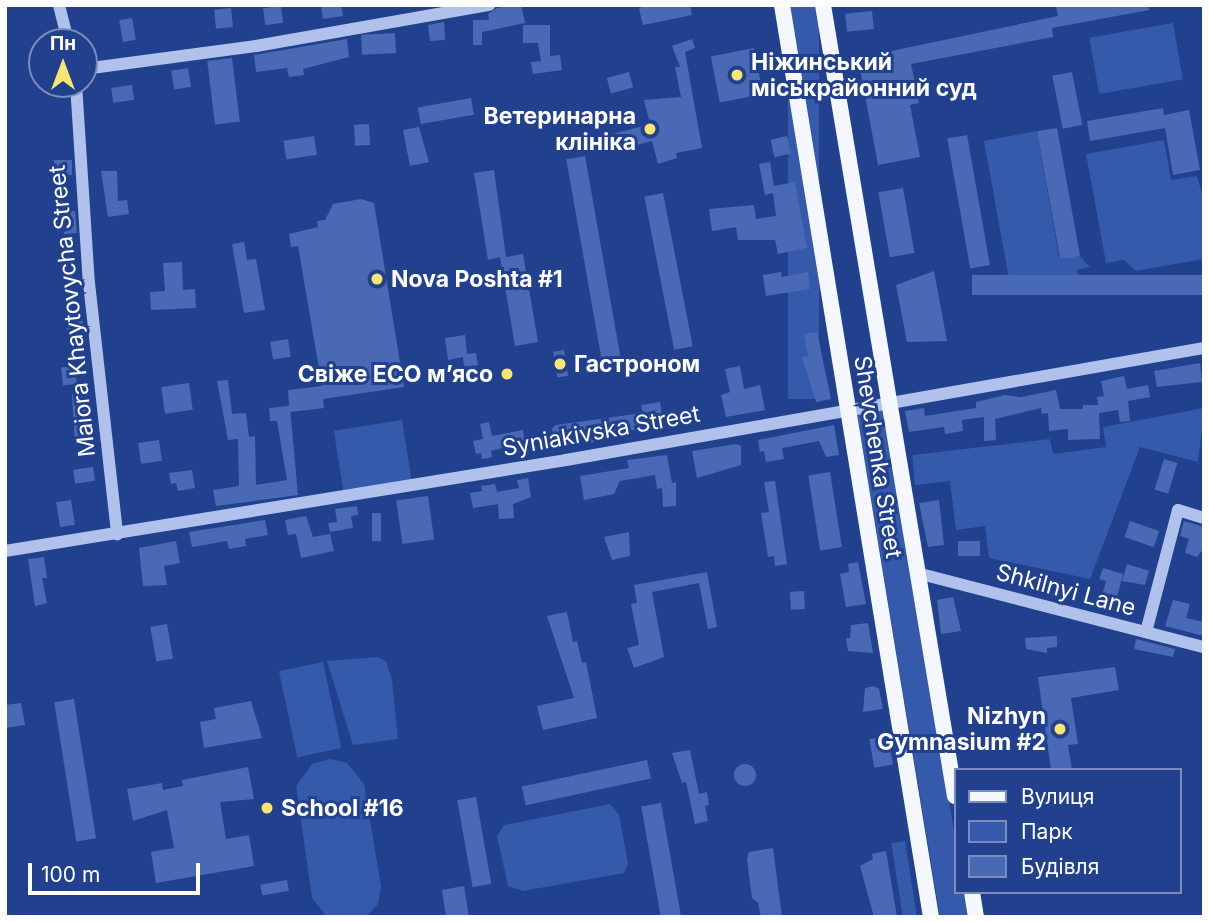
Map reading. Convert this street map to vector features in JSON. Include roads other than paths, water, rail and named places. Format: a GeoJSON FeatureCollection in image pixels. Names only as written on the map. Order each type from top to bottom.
{"type":"FeatureCollection","features":[{"type":"Feature","properties":{"kind":"main road","name":"Shevchenka Street"},"geometry":{"type":"LineString","coordinates":[[782,5],[931,917]]}},
{"type":"Feature","properties":{"kind":"main road","name":"Shevchenka Street"},"geometry":{"type":"LineString","coordinates":[[823,5],[954,790]]}},
{"type":"Feature","properties":{"kind":"main road"},"geometry":{"type":"LineString","coordinates":[[972,894],[976,917]]}},
{"type":"Feature","properties":{"kind":"street"},"geometry":{"type":"LineString","coordinates":[[59,5],[65,28]]}},
{"type":"Feature","properties":{"kind":"street"},"geometry":{"type":"LineString","coordinates":[[98,67],[256,46],[431,10],[489,5]]}},
{"type":"Feature","properties":{"kind":"street","name":"Maiora Khaytovycha Street"},"geometry":{"type":"LineString","coordinates":[[77,98],[84,231],[117,534]]}},
{"type":"Feature","properties":{"kind":"street","name":"Syniakivska Street"},"geometry":{"type":"LineString","coordinates":[[5,551],[566,460],[847,408],[1204,348]]}},
{"type":"Feature","properties":{"kind":"street"},"geometry":{"type":"LineString","coordinates":[[1146,632],[1178,510],[1204,518]]}},
{"type":"Feature","properties":{"kind":"street","name":"Shkilnyi Lane"},"geometry":{"type":"LineString","coordinates":[[917,573],[1204,648]]}},
{"type":"Feature","properties":{"kind":"place","name":"Ніжинський міськрайонний суд"},"geometry":{"type":"Point","coordinates":[737,75]}},
{"type":"Feature","properties":{"kind":"place","name":"Ветеринарна клініка"},"geometry":{"type":"Point","coordinates":[650,129]}},
{"type":"Feature","properties":{"kind":"place","name":"Nova Poshta #1"},"geometry":{"type":"Point","coordinates":[377,279]}},
{"type":"Feature","properties":{"kind":"place","name":"Гастроном"},"geometry":{"type":"Point","coordinates":[560,364]}},
{"type":"Feature","properties":{"kind":"place","name":"Свіже ECO м’ясо"},"geometry":{"type":"Point","coordinates":[507,374]}},
{"type":"Feature","properties":{"kind":"place","name":"Nizhyn Gymnasium #2"},"geometry":{"type":"Point","coordinates":[1060,729]}},
{"type":"Feature","properties":{"kind":"place","name":"School #16"},"geometry":{"type":"Point","coordinates":[267,808]}}]}
